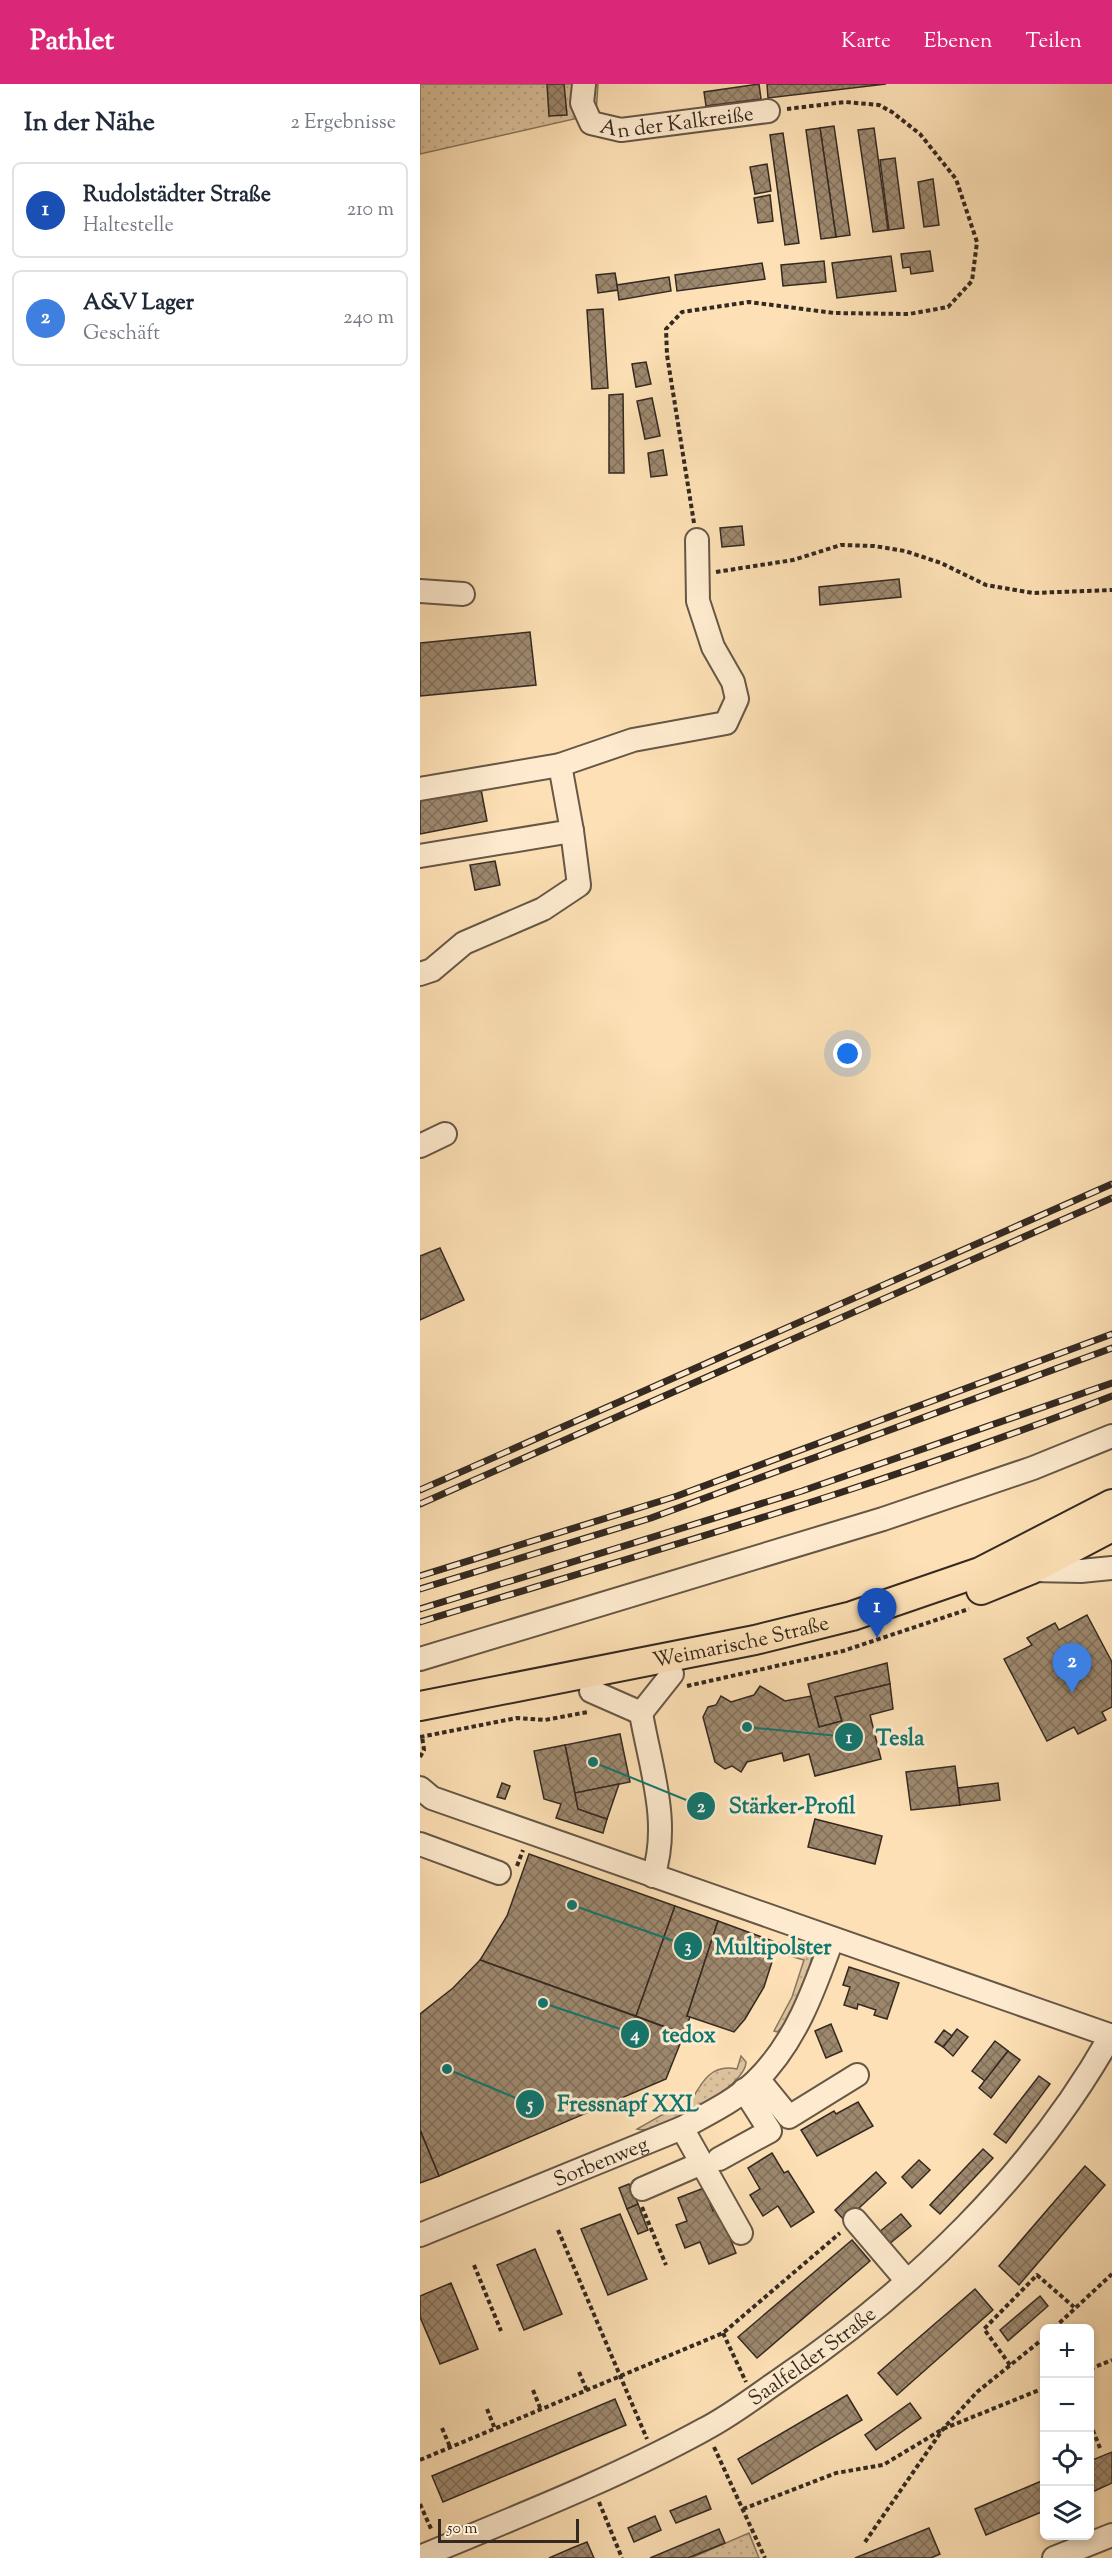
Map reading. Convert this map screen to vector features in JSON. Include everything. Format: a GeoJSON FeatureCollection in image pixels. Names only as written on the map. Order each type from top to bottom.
{"type":"FeatureCollection","features":[{"type":"Feature","properties":{"kind":"main road","name":"Weimarische Straße"},"geometry":{"type":"LineString","coordinates":[[420,1706],[755,1640],[852,1616],[980,1572],[1112,1504]]}},
{"type":"Feature","properties":{"kind":"main road","name":"Weimarische Straße"},"geometry":{"type":"LineString","coordinates":[[421,1730],[591,1691],[768,1655],[873,1628],[983,1590],[1030,1570],[1112,1527]]}},
{"type":"Feature","properties":{"kind":"street","name":"An der Kalkreiße"},"geometry":{"type":"LineString","coordinates":[[584,84],[582,104],[591,123],[621,130],[768,111]]}},
{"type":"Feature","properties":{"kind":"street"},"geometry":{"type":"LineString","coordinates":[[420,789],[560,765],[633,740],[726,723],[737,699],[733,682],[713,647],[698,601],[697,540]]}},
{"type":"Feature","properties":{"kind":"street"},"geometry":{"type":"LineString","coordinates":[[420,591],[463,594]]}},
{"type":"Feature","properties":{"kind":"street"},"geometry":{"type":"LineString","coordinates":[[420,974],[432,970],[464,944],[543,909],[579,885],[573,831],[560,765]]}},
{"type":"Feature","properties":{"kind":"street"},"geometry":{"type":"LineString","coordinates":[[420,856],[573,831]]}},
{"type":"Feature","properties":{"kind":"street"},"geometry":{"type":"LineString","coordinates":[[420,1146],[445,1134]]}},
{"type":"Feature","properties":{"kind":"street"},"geometry":{"type":"LineString","coordinates":[[420,1659],[883,1519],[1033,1468],[1112,1436]]}},
{"type":"Feature","properties":{"kind":"street"},"geometry":{"type":"LineString","coordinates":[[1030,1570],[1081,1572],[1112,1568]]}},
{"type":"Feature","properties":{"kind":"street"},"geometry":{"type":"LineString","coordinates":[[641,1713],[672,1674]]}},
{"type":"Feature","properties":{"kind":"street"},"geometry":{"type":"LineString","coordinates":[[591,1691],[641,1713]]}},
{"type":"Feature","properties":{"kind":"street"},"geometry":{"type":"LineString","coordinates":[[641,1713],[657,1784],[660,1855],[653,1876]]}},
{"type":"Feature","properties":{"kind":"street"},"geometry":{"type":"LineString","coordinates":[[420,1788],[432,1798],[832,1940],[1111,2035]]}},
{"type":"Feature","properties":{"kind":"street"},"geometry":{"type":"LineString","coordinates":[[420,1844],[499,1873]]}},
{"type":"Feature","properties":{"kind":"street","name":"Sorbenweg"},"geometry":{"type":"LineString","coordinates":[[420,2235],[681,2128],[722,2106],[751,2084],[773,2061],[806,2008],[832,1940]]}},
{"type":"Feature","properties":{"kind":"street","name":"Saalfelder Straße"},"geometry":{"type":"LineString","coordinates":[[430,2553],[655,2456],[706,2429],[833,2344],[948,2244],[1018,2168],[1090,2071],[1111,2035]]}},
{"type":"Feature","properties":{"kind":"street"},"geometry":{"type":"LineString","coordinates":[[751,2084],[789,2116],[857,2076]]}},
{"type":"Feature","properties":{"kind":"street"},"geometry":{"type":"LineString","coordinates":[[642,2189],[710,2162],[770,2132],[751,2084]]}},
{"type":"Feature","properties":{"kind":"street"},"geometry":{"type":"LineString","coordinates":[[681,2128],[710,2162],[741,2233]]}},
{"type":"Feature","properties":{"kind":"street"},"geometry":{"type":"LineString","coordinates":[[855,2220],[907,2281]]}},
{"type":"Feature","properties":{"kind":"street"},"geometry":{"type":"LineString","coordinates":[[1054,2558],[1112,2535]]}},
{"type":"Feature","properties":{"kind":"path"},"geometry":{"type":"LineString","coordinates":[[697,540],[667,355],[666,329],[682,312],[749,302],[834,313],[909,314],[948,307],[972,281],[976,242],[956,179],[920,134],[892,112],[863,102],[768,111]]}},
{"type":"Feature","properties":{"kind":"path"},"geometry":{"type":"LineString","coordinates":[[697,575],[793,560],[841,545],[874,546],[905,551],[941,563],[986,585],[1033,593],[1112,590]]}},
{"type":"Feature","properties":{"kind":"path"},"geometry":{"type":"LineString","coordinates":[[420,1756],[424,1750],[421,1730]]}},
{"type":"Feature","properties":{"kind":"path"},"geometry":{"type":"LineString","coordinates":[[520,1859],[522,1851]]}},
{"type":"Feature","properties":{"kind":"path"},"geometry":{"type":"LineString","coordinates":[[420,2460],[723,2333],[855,2220]]}},
{"type":"Feature","properties":{"kind":"path"},"geometry":{"type":"LineString","coordinates":[[558,2230],[655,2456]]}},
{"type":"Feature","properties":{"kind":"path"},"geometry":{"type":"LineString","coordinates":[[474,2265],[501,2331]]}},
{"type":"Feature","properties":{"kind":"path"},"geometry":{"type":"LineString","coordinates":[[1058,2324],[1112,2274]]}},
{"type":"Feature","properties":{"kind":"path"},"geometry":{"type":"LineString","coordinates":[[1010,2365],[984,2329],[1037,2275],[1074,2307]]}},
{"type":"Feature","properties":{"kind":"path"},"geometry":{"type":"LineString","coordinates":[[723,2333],[753,2398]]}},
{"type":"Feature","properties":{"kind":"path"},"geometry":{"type":"LineString","coordinates":[[865,2542],[944,2429],[977,2392],[1040,2343]]}},
{"type":"Feature","properties":{"kind":"path"},"geometry":{"type":"LineString","coordinates":[[1094,2367],[1112,2360]]}},
{"type":"Feature","properties":{"kind":"path"},"geometry":{"type":"LineString","coordinates":[[579,2372],[586,2391]]}},
{"type":"Feature","properties":{"kind":"path"},"geometry":{"type":"LineString","coordinates":[[534,2390],[542,2410]]}},
{"type":"Feature","properties":{"kind":"path"},"geometry":{"type":"LineString","coordinates":[[742,2509],[836,2473],[883,2465],[944,2429],[1040,2390]]}},
{"type":"Feature","properties":{"kind":"path"},"geometry":{"type":"LineString","coordinates":[[488,2409],[495,2429]]}},
{"type":"Feature","properties":{"kind":"path"},"geometry":{"type":"LineString","coordinates":[[442,2428],[450,2447]]}},
{"type":"Feature","properties":{"kind":"path"},"geometry":{"type":"LineString","coordinates":[[1093,2432],[1100,2448]]}},
{"type":"Feature","properties":{"kind":"path"},"geometry":{"type":"LineString","coordinates":[[718,2455],[765,2558]]}},
{"type":"Feature","properties":{"kind":"path"},"geometry":{"type":"LineString","coordinates":[[591,2485],[622,2558]]}},
{"type":"Feature","properties":{"kind":"path"},"geometry":{"type":"LineString","coordinates":[[420,2504],[430,2553]]}},
{"type":"Feature","properties":{"kind":"shaded area"},"geometry":{"type":"Polygon","coordinates":[[[420,84],[598,84],[596,114],[420,154],[420,84]]]}},
{"type":"Feature","properties":{"kind":"shaded area"},"geometry":{"type":"Polygon","coordinates":[[[778,1943],[812,1955],[808,1975],[796,2007],[777,2032],[774,2031],[792,1997],[804,1960],[775,1952],[778,1943]]]}},
{"type":"Feature","properties":{"kind":"shaded area"},"geometry":{"type":"Polygon","coordinates":[[[741,2056],[746,2062],[742,2072],[717,2096],[699,2108],[663,2125],[637,2129],[662,2115],[671,2106],[682,2115],[709,2075],[726,2068],[737,2069],[741,2056]]]}},
{"type":"Feature","properties":{"kind":"shaded area"},"geometry":{"type":"Polygon","coordinates":[[[749,2533],[759,2558],[691,2558],[749,2533]]]}},
{"type":"Feature","properties":{"kind":"building"},"geometry":{"type":"Polygon","coordinates":[[[547,84],[564,84],[567,115],[549,116],[547,84]]]}},
{"type":"Feature","properties":{"kind":"building"},"geometry":{"type":"Polygon","coordinates":[[[759,84],[761,99],[706,106],[704,92],[759,84]]]}},
{"type":"Feature","properties":{"kind":"building"},"geometry":{"type":"Polygon","coordinates":[[[767,84],[886,84],[768,98],[767,84]]]}},
{"type":"Feature","properties":{"kind":"building"},"geometry":{"type":"Polygon","coordinates":[[[834,126],[850,235],[836,237],[820,128],[834,126]]]}},
{"type":"Feature","properties":{"kind":"building"},"geometry":{"type":"Polygon","coordinates":[[[820,128],[836,237],[821,239],[806,130],[820,128]]]}},
{"type":"Feature","properties":{"kind":"building"},"geometry":{"type":"Polygon","coordinates":[[[874,128],[888,230],[873,232],[858,130],[874,128]]]}},
{"type":"Feature","properties":{"kind":"building"},"geometry":{"type":"Polygon","coordinates":[[[783,133],[799,243],[785,245],[770,135],[783,133]]]}},
{"type":"Feature","properties":{"kind":"building"},"geometry":{"type":"Polygon","coordinates":[[[895,158],[904,228],[889,230],[880,160],[895,158]]]}},
{"type":"Feature","properties":{"kind":"building"},"geometry":{"type":"Polygon","coordinates":[[[767,164],[771,191],[755,194],[750,167],[767,164]]]}},
{"type":"Feature","properties":{"kind":"building"},"geometry":{"type":"Polygon","coordinates":[[[933,179],[939,225],[924,227],[918,182],[933,179]]]}},
{"type":"Feature","properties":{"kind":"building"},"geometry":{"type":"Polygon","coordinates":[[[770,195],[773,221],[758,223],[754,198],[770,195]]]}},
{"type":"Feature","properties":{"kind":"building"},"geometry":{"type":"Polygon","coordinates":[[[930,251],[933,271],[911,274],[910,267],[903,268],[901,254],[930,251]]]}},
{"type":"Feature","properties":{"kind":"building"},"geometry":{"type":"Polygon","coordinates":[[[891,256],[896,291],[837,298],[832,263],[891,256]]]}},
{"type":"Feature","properties":{"kind":"building"},"geometry":{"type":"Polygon","coordinates":[[[824,261],[826,282],[783,286],[781,265],[824,261]]]}},
{"type":"Feature","properties":{"kind":"building"},"geometry":{"type":"Polygon","coordinates":[[[762,263],[765,279],[677,291],[675,275],[762,263]]]}},
{"type":"Feature","properties":{"kind":"building"},"geometry":{"type":"Polygon","coordinates":[[[615,273],[618,290],[598,293],[596,275],[615,273]]]}},
{"type":"Feature","properties":{"kind":"building"},"geometry":{"type":"Polygon","coordinates":[[[669,277],[671,291],[619,300],[617,285],[669,277]]]}},
{"type":"Feature","properties":{"kind":"building"},"geometry":{"type":"Polygon","coordinates":[[[603,309],[608,388],[592,389],[587,310],[603,309]]]}},
{"type":"Feature","properties":{"kind":"building"},"geometry":{"type":"Polygon","coordinates":[[[646,362],[651,384],[636,387],[632,364],[646,362]]]}},
{"type":"Feature","properties":{"kind":"building"},"geometry":{"type":"Polygon","coordinates":[[[623,394],[624,473],[609,473],[609,395],[623,394]]]}},
{"type":"Feature","properties":{"kind":"building"},"geometry":{"type":"Polygon","coordinates":[[[652,398],[660,436],[645,439],[637,401],[652,398]]]}},
{"type":"Feature","properties":{"kind":"building"},"geometry":{"type":"Polygon","coordinates":[[[663,450],[667,475],[651,477],[648,453],[663,450]]]}},
{"type":"Feature","properties":{"kind":"building"},"geometry":{"type":"Polygon","coordinates":[[[742,526],[744,545],[722,547],[720,528],[742,526]]]}},
{"type":"Feature","properties":{"kind":"building"},"geometry":{"type":"Polygon","coordinates":[[[899,579],[901,597],[820,605],[819,587],[899,579]]]}},
{"type":"Feature","properties":{"kind":"building"},"geometry":{"type":"Polygon","coordinates":[[[530,632],[536,685],[420,696],[420,643],[530,632]]]}},
{"type":"Feature","properties":{"kind":"building"},"geometry":{"type":"Polygon","coordinates":[[[480,784],[487,821],[420,834],[420,796],[480,784]]]}},
{"type":"Feature","properties":{"kind":"building"},"geometry":{"type":"Polygon","coordinates":[[[495,861],[500,885],[475,890],[470,865],[495,861]]]}},
{"type":"Feature","properties":{"kind":"building"},"geometry":{"type":"Polygon","coordinates":[[[440,1248],[464,1300],[420,1320],[420,1256],[440,1248]]]}},
{"type":"Feature","properties":{"kind":"building"},"geometry":{"type":"Polygon","coordinates":[[[1087,1615],[1112,1662],[1112,1707],[1102,1712],[1106,1720],[1078,1734],[1074,1727],[1047,1741],[1004,1659],[1032,1645],[1027,1638],[1055,1623],[1059,1630],[1087,1615]]]}},
{"type":"Feature","properties":{"kind":"building"},"geometry":{"type":"Polygon","coordinates":[[[887,1663],[890,1684],[835,1697],[842,1721],[819,1727],[808,1684],[887,1663]]]}},
{"type":"Feature","properties":{"kind":"building"},"geometry":{"type":"Polygon","coordinates":[[[890,1684],[893,1709],[870,1715],[881,1759],[815,1776],[809,1754],[784,1761],[782,1753],[747,1762],[741,1772],[732,1766],[725,1769],[715,1762],[703,1717],[708,1707],[716,1705],[721,1696],[731,1702],[754,1695],[760,1686],[785,1701],[811,1696],[819,1727],[842,1721],[835,1697],[890,1684]]]}},
{"type":"Feature","properties":{"kind":"building"},"geometry":{"type":"Polygon","coordinates":[[[620,1734],[630,1782],[575,1793],[565,1745],[620,1734]]]}},
{"type":"Feature","properties":{"kind":"building"},"geometry":{"type":"Polygon","coordinates":[[[565,1745],[578,1809],[607,1819],[603,1833],[556,1818],[561,1804],[544,1799],[534,1751],[565,1745]]]}},
{"type":"Feature","properties":{"kind":"building"},"geometry":{"type":"Polygon","coordinates":[[[955,1766],[960,1805],[911,1810],[906,1772],[955,1766]]]}},
{"type":"Feature","properties":{"kind":"building"},"geometry":{"type":"Polygon","coordinates":[[[502,1783],[510,1786],[505,1799],[497,1797],[502,1783]]]}},
{"type":"Feature","properties":{"kind":"building"},"geometry":{"type":"Polygon","coordinates":[[[998,1783],[1000,1800],[960,1805],[958,1788],[998,1783]]]}},
{"type":"Feature","properties":{"kind":"building"},"geometry":{"type":"Polygon","coordinates":[[[619,1784],[607,1819],[578,1809],[575,1793],[619,1784]]]}},
{"type":"Feature","properties":{"kind":"building"},"geometry":{"type":"Polygon","coordinates":[[[815,1819],[882,1836],[875,1864],[808,1847],[815,1819]]]}},
{"type":"Feature","properties":{"kind":"building"},"geometry":{"type":"Polygon","coordinates":[[[529,1854],[675,1906],[636,2016],[480,1960],[507,1916],[529,1854]]]}},
{"type":"Feature","properties":{"kind":"building"},"geometry":{"type":"Polygon","coordinates":[[[675,1906],[718,1921],[687,2016],[690,2017],[684,2034],[636,2016],[675,1906]]]}},
{"type":"Feature","properties":{"kind":"building"},"geometry":{"type":"Polygon","coordinates":[[[718,1921],[778,1943],[764,1987],[745,2019],[734,2032],[687,2016],[718,1921]]]}},
{"type":"Feature","properties":{"kind":"building"},"geometry":{"type":"Polygon","coordinates":[[[480,1960],[684,2034],[666,2079],[439,2176],[420,2130],[420,2014],[453,1988],[480,1960]]]}},
{"type":"Feature","properties":{"kind":"building"},"geometry":{"type":"Polygon","coordinates":[[[849,1967],[899,1983],[887,2019],[874,2015],[876,2010],[858,2004],[857,2009],[844,2005],[850,1987],[843,1985],[849,1967]]]}},
{"type":"Feature","properties":{"kind":"building"},"geometry":{"type":"Polygon","coordinates":[[[831,2024],[842,2051],[826,2058],[815,2031],[831,2024]]]}},
{"type":"Feature","properties":{"kind":"building"},"geometry":{"type":"Polygon","coordinates":[[[957,2029],[968,2037],[953,2056],[943,2047],[957,2029]]]}},
{"type":"Feature","properties":{"kind":"building"},"geometry":{"type":"Polygon","coordinates":[[[944,2030],[952,2036],[943,2047],[935,2042],[944,2030]]]}},
{"type":"Feature","properties":{"kind":"building"},"geometry":{"type":"Polygon","coordinates":[[[995,2041],[1008,2051],[985,2081],[972,2071],[995,2041]]]}},
{"type":"Feature","properties":{"kind":"building"},"geometry":{"type":"Polygon","coordinates":[[[1008,2051],[1020,2060],[991,2098],[979,2088],[1008,2051]]]}},
{"type":"Feature","properties":{"kind":"building"},"geometry":{"type":"Polygon","coordinates":[[[1039,2076],[1050,2084],[1006,2143],[994,2134],[1039,2076]]]}},
{"type":"Feature","properties":{"kind":"building"},"geometry":{"type":"Polygon","coordinates":[[[858,2102],[873,2126],[817,2156],[801,2130],[834,2111],[836,2114],[858,2102]]]}},
{"type":"Feature","properties":{"kind":"building"},"geometry":{"type":"Polygon","coordinates":[[[420,2130],[439,2176],[420,2183],[420,2130]]]}},
{"type":"Feature","properties":{"kind":"building"},"geometry":{"type":"Polygon","coordinates":[[[983,2149],[993,2158],[940,2214],[930,2205],[983,2149]]]}},
{"type":"Feature","properties":{"kind":"building"},"geometry":{"type":"Polygon","coordinates":[[[772,2153],[784,2173],[788,2171],[814,2212],[791,2227],[778,2206],[763,2216],[750,2195],[760,2189],[748,2168],[772,2153]]]}},
{"type":"Feature","properties":{"kind":"building"},"geometry":{"type":"Polygon","coordinates":[[[919,2160],[930,2170],[912,2188],[902,2177],[919,2160]]]}},
{"type":"Feature","properties":{"kind":"building"},"geometry":{"type":"Polygon","coordinates":[[[1085,2166],[1105,2185],[1019,2285],[999,2266],[1085,2166]]]}},
{"type":"Feature","properties":{"kind":"building"},"geometry":{"type":"Polygon","coordinates":[[[876,2172],[886,2183],[845,2221],[835,2210],[876,2172]]]}},
{"type":"Feature","properties":{"kind":"building"},"geometry":{"type":"Polygon","coordinates":[[[629,2184],[638,2204],[627,2209],[619,2188],[629,2184]]]}},
{"type":"Feature","properties":{"kind":"building"},"geometry":{"type":"Polygon","coordinates":[[[704,2188],[713,2211],[718,2208],[736,2253],[709,2264],[700,2242],[685,2248],[676,2225],[687,2221],[678,2198],[704,2188]]]}},
{"type":"Feature","properties":{"kind":"building"},"geometry":{"type":"Polygon","coordinates":[[[638,2204],[648,2230],[638,2234],[627,2209],[638,2204]]]}},
{"type":"Feature","properties":{"kind":"building"},"geometry":{"type":"Polygon","coordinates":[[[620,2214],[647,2279],[608,2295],[581,2229],[620,2214]]]}},
{"type":"Feature","properties":{"kind":"building"},"geometry":{"type":"Polygon","coordinates":[[[901,2214],[911,2226],[888,2245],[878,2233],[901,2214]]]}},
{"type":"Feature","properties":{"kind":"building"},"geometry":{"type":"Polygon","coordinates":[[[852,2240],[870,2261],[757,2358],[738,2337],[852,2240]]]}},
{"type":"Feature","properties":{"kind":"building"},"geometry":{"type":"Polygon","coordinates":[[[535,2249],[562,2314],[524,2330],[497,2265],[535,2249]]]}},
{"type":"Feature","properties":{"kind":"building"},"geometry":{"type":"Polygon","coordinates":[[[451,2283],[478,2349],[440,2364],[420,2317],[420,2296],[451,2283]]]}},
{"type":"Feature","properties":{"kind":"building"},"geometry":{"type":"Polygon","coordinates":[[[975,2289],[993,2310],[897,2395],[878,2373],[975,2289]]]}},
{"type":"Feature","properties":{"kind":"building"},"geometry":{"type":"Polygon","coordinates":[[[1040,2296],[1048,2306],[1008,2341],[1000,2330],[1040,2296]]]}},
{"type":"Feature","properties":{"kind":"building"},"geometry":{"type":"Polygon","coordinates":[[[847,2395],[862,2420],[752,2484],[738,2459],[847,2395]]]}},
{"type":"Feature","properties":{"kind":"building"},"geometry":{"type":"Polygon","coordinates":[[[615,2399],[626,2425],[443,2502],[432,2476],[615,2399]]]}},
{"type":"Feature","properties":{"kind":"building"},"geometry":{"type":"Polygon","coordinates":[[[910,2403],[921,2418],[876,2450],[865,2435],[910,2403]]]}},
{"type":"Feature","properties":{"kind":"building"},"geometry":{"type":"Polygon","coordinates":[[[1112,2452],[1112,2483],[1094,2491],[1094,2486],[1094,2459],[1112,2452]]]}},
{"type":"Feature","properties":{"kind":"building"},"geometry":{"type":"Polygon","coordinates":[[[1040,2482],[1040,2513],[986,2535],[975,2509],[1040,2482]]]}},
{"type":"Feature","properties":{"kind":"building"},"geometry":{"type":"Polygon","coordinates":[[[706,2496],[711,2509],[676,2523],[670,2511],[706,2496]]]}},
{"type":"Feature","properties":{"kind":"building"},"geometry":{"type":"Polygon","coordinates":[[[655,2516],[661,2530],[634,2542],[628,2528],[655,2516]]]}},
{"type":"Feature","properties":{"kind":"building"},"geometry":{"type":"Polygon","coordinates":[[[929,2528],[940,2554],[931,2558],[855,2558],[929,2528]]]}},
{"type":"Feature","properties":{"kind":"building"},"geometry":{"type":"Polygon","coordinates":[[[719,2529],[725,2543],[688,2558],[650,2558],[719,2529]]]}},
{"type":"Feature","properties":{"kind":"building"},"geometry":{"type":"Polygon","coordinates":[[[587,2542],[594,2558],[549,2558],[572,2548],[587,2542]]]}},
{"type":"Feature","properties":{"kind":"railway"},"geometry":{"type":"LineString","coordinates":[[420,1490],[1112,1184]]}},
{"type":"Feature","properties":{"kind":"railway"},"geometry":{"type":"LineString","coordinates":[[420,1504],[1112,1198]]}},
{"type":"Feature","properties":{"kind":"railway"},"geometry":{"type":"LineString","coordinates":[[420,1576],[677,1496],[1112,1334]]}},
{"type":"Feature","properties":{"kind":"railway"},"geometry":{"type":"LineString","coordinates":[[420,1589],[651,1518],[1112,1348]]}},
{"type":"Feature","properties":{"kind":"railway"},"geometry":{"type":"LineString","coordinates":[[420,1609],[802,1491],[1112,1383]]}},
{"type":"Feature","properties":{"kind":"railway"},"geometry":{"type":"LineString","coordinates":[[420,1622],[855,1488],[1112,1396]]}},
{"type":"Feature","properties":{"kind":"place","name":"Rudolstädter Straße"},"geometry":{"type":"Point","coordinates":[877,1638]}},
{"type":"Feature","properties":{"kind":"place","name":"A&V Lager"},"geometry":{"type":"Point","coordinates":[1072,1693]}},
{"type":"Feature","properties":{"kind":"place","name":"Tesla"},"geometry":{"type":"Point","coordinates":[747,1727]}},
{"type":"Feature","properties":{"kind":"place","name":"Stärker-Profil"},"geometry":{"type":"Point","coordinates":[593,1762]}},
{"type":"Feature","properties":{"kind":"place","name":"Multipolster"},"geometry":{"type":"Point","coordinates":[572,1905]}},
{"type":"Feature","properties":{"kind":"place","name":"tedox"},"geometry":{"type":"Point","coordinates":[543,2003]}},
{"type":"Feature","properties":{"kind":"place","name":"Fressnapf XXL"},"geometry":{"type":"Point","coordinates":[447,2069]}}]}
